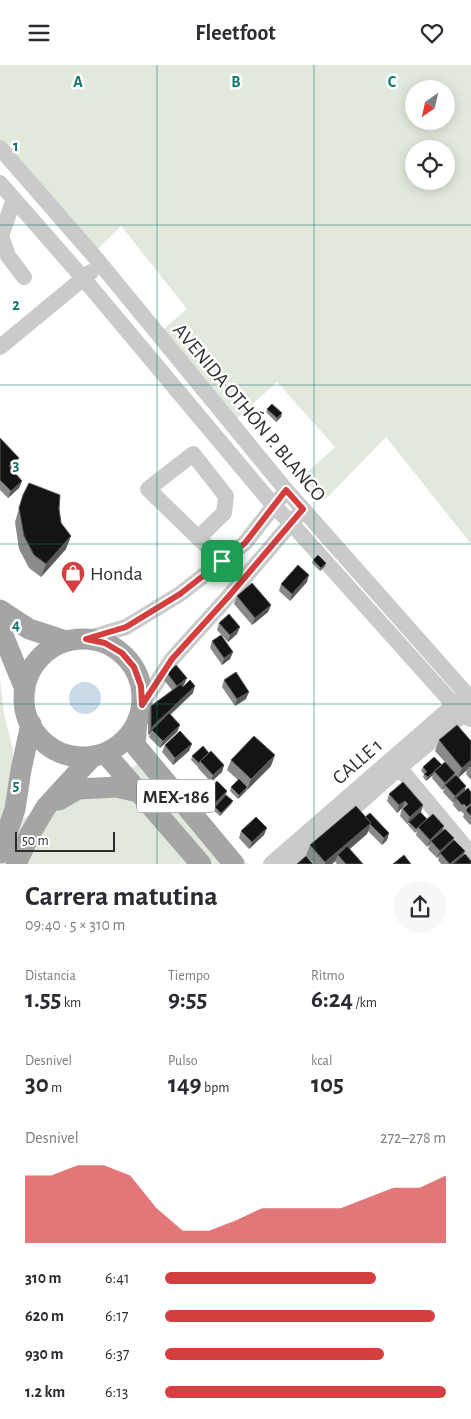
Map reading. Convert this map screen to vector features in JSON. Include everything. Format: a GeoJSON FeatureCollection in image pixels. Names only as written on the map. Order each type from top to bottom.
{"type":"FeatureCollection","features":[{"type":"Feature","properties":{"kind":"main road"},"geometry":{"type":"LineString","coordinates":[[0,610],[29,629],[76,640],[105,643],[122,653],[134,667],[141,686],[140,713],[130,735],[118,745],[99,754],[46,807],[30,834],[16,864]]}},
{"type":"Feature","properties":{"kind":"main road"},"geometry":{"type":"LineString","coordinates":[[0,628],[25,689]]}},
{"type":"Feature","properties":{"kind":"main road"},"geometry":{"type":"LineString","coordinates":[[76,640],[51,648],[39,659],[30,673],[25,689],[25,707],[31,724],[42,739],[57,750],[75,756],[99,754]]}},
{"type":"Feature","properties":{"kind":"main road","name":"MEX-186"},"geometry":{"type":"LineString","coordinates":[[140,713],[135,745],[234,864]]}},
{"type":"Feature","properties":{"kind":"main road"},"geometry":{"type":"LineString","coordinates":[[0,853],[16,809],[21,769],[31,724]]}},
{"type":"Feature","properties":{"kind":"main road","name":"MEX-186"},"geometry":{"type":"LineString","coordinates":[[99,754],[138,793],[201,864]]}},
{"type":"Feature","properties":{"kind":"main road"},"geometry":{"type":"LineString","coordinates":[[46,807],[78,789],[117,787],[138,793]]}},
{"type":"Feature","properties":{"kind":"street","name":"AVENIDA OTHÓN P. BLANCO"},"geometry":{"type":"LineString","coordinates":[[0,149],[100,264],[286,490],[467,704]]}},
{"type":"Feature","properties":{"kind":"street","name":"AVENIDA OTHÓN P. BLANCO"},"geometry":{"type":"LineString","coordinates":[[0,183],[83,278],[274,506],[467,704]]}},
{"type":"Feature","properties":{"kind":"street"},"geometry":{"type":"LineString","coordinates":[[14,199],[1,236],[8,256],[24,277]]}},
{"type":"Feature","properties":{"kind":"street"},"geometry":{"type":"LineString","coordinates":[[0,347],[100,264]]}},
{"type":"Feature","properties":{"kind":"street"},"geometry":{"type":"LineString","coordinates":[[198,538],[224,513],[226,497],[193,454],[148,489],[198,538],[222,561]]}},
{"type":"Feature","properties":{"kind":"street"},"geometry":{"type":"LineString","coordinates":[[76,640],[126,627],[180,594],[245,543],[286,490]]}},
{"type":"Feature","properties":{"kind":"street"},"geometry":{"type":"LineString","coordinates":[[140,713],[172,659],[303,509]]}},
{"type":"Feature","properties":{"kind":"street","name":"CALLE 1"},"geometry":{"type":"LineString","coordinates":[[272,864],[467,704]]}},
{"type":"Feature","properties":{"kind":"street"},"geometry":{"type":"LineString","coordinates":[[396,764],[471,854]]}},
{"type":"Feature","properties":{"kind":"street","name":"CALLE 1"},"geometry":{"type":"LineString","coordinates":[[290,864],[396,764]]}},
{"type":"Feature","properties":{"kind":"shaded area"},"geometry":{"type":"Polygon","coordinates":[[[0,65],[471,65],[471,544],[386,437],[325,500],[302,477],[335,447],[277,382],[234,421],[159,333],[187,309],[121,226],[96,251],[0,139],[0,65]]]}},
{"type":"Feature","properties":{"kind":"shaded area"},"geometry":{"type":"Polygon","coordinates":[[[0,678],[4,714],[13,750],[14,796],[0,839],[0,678]]]}},
{"type":"Feature","properties":{"kind":"shaded area"},"geometry":{"type":"Polygon","coordinates":[[[153,757],[248,864],[0,864],[0,842],[7,826],[153,757]]]}},
{"type":"Feature","properties":{"kind":"water"},"geometry":{"type":"Polygon","coordinates":[[[85,682],[97,686],[101,698],[97,710],[85,714],[73,710],[69,698],[73,686],[85,682]]]}},
{"type":"Feature","properties":{"kind":"building"},"geometry":{"type":"Polygon","coordinates":[[[272,404],[282,413],[277,418],[267,409],[272,404]]]}},
{"type":"Feature","properties":{"kind":"building"},"geometry":{"type":"Polygon","coordinates":[[[0,438],[19,458],[9,466],[22,481],[11,491],[0,480],[0,438]]]}},
{"type":"Feature","properties":{"kind":"building"},"geometry":{"type":"Polygon","coordinates":[[[29,483],[60,495],[61,523],[71,536],[46,564],[34,555],[24,536],[19,508],[29,483]]]}},
{"type":"Feature","properties":{"kind":"building"},"geometry":{"type":"Polygon","coordinates":[[[318,555],[326,563],[321,568],[313,560],[318,555]]]}},
{"type":"Feature","properties":{"kind":"building"},"geometry":{"type":"Polygon","coordinates":[[[298,565],[309,575],[292,594],[281,584],[298,565]]]}},
{"type":"Feature","properties":{"kind":"building"},"geometry":{"type":"Polygon","coordinates":[[[252,583],[271,605],[255,618],[237,596],[252,583]]]}},
{"type":"Feature","properties":{"kind":"building"},"geometry":{"type":"Polygon","coordinates":[[[229,614],[240,627],[230,635],[219,623],[229,614]]]}},
{"type":"Feature","properties":{"kind":"building"},"geometry":{"type":"Polygon","coordinates":[[[221,635],[233,652],[224,658],[212,641],[221,635]]]}},
{"type":"Feature","properties":{"kind":"building"},"geometry":{"type":"Polygon","coordinates":[[[176,665],[187,678],[177,686],[167,673],[176,665]]]}},
{"type":"Feature","properties":{"kind":"building"},"geometry":{"type":"Polygon","coordinates":[[[236,672],[249,692],[237,699],[224,680],[236,672]]]}},
{"type":"Feature","properties":{"kind":"building"},"geometry":{"type":"Polygon","coordinates":[[[190,680],[195,686],[151,728],[151,706],[181,684],[183,687],[190,680]]]}},
{"type":"Feature","properties":{"kind":"building"},"geometry":{"type":"Polygon","coordinates":[[[169,713],[180,725],[163,741],[152,730],[169,713]]]}},
{"type":"Feature","properties":{"kind":"building"},"geometry":{"type":"Polygon","coordinates":[[[457,725],[471,741],[471,760],[462,768],[439,740],[457,725]]]}},
{"type":"Feature","properties":{"kind":"building"},"geometry":{"type":"Polygon","coordinates":[[[180,731],[192,744],[175,758],[165,745],[180,731]]]}},
{"type":"Feature","properties":{"kind":"building"},"geometry":{"type":"Polygon","coordinates":[[[254,736],[275,755],[251,779],[231,760],[254,736]]]}},
{"type":"Feature","properties":{"kind":"building"},"geometry":{"type":"Polygon","coordinates":[[[203,746],[209,753],[199,763],[192,756],[203,746]]]}},
{"type":"Feature","properties":{"kind":"building"},"geometry":{"type":"Polygon","coordinates":[[[211,751],[224,765],[213,775],[200,761],[211,751]]]}},
{"type":"Feature","properties":{"kind":"building"},"geometry":{"type":"Polygon","coordinates":[[[434,757],[442,765],[428,777],[424,774],[427,772],[423,767],[434,757]]]}},
{"type":"Feature","properties":{"kind":"building"},"geometry":{"type":"Polygon","coordinates":[[[445,762],[455,773],[445,783],[434,771],[445,762]]]}},
{"type":"Feature","properties":{"kind":"building"},"geometry":{"type":"Polygon","coordinates":[[[456,775],[466,786],[455,796],[445,785],[456,775]]]}},
{"type":"Feature","properties":{"kind":"building"},"geometry":{"type":"Polygon","coordinates":[[[239,779],[247,787],[239,795],[231,787],[239,779]]]}},
{"type":"Feature","properties":{"kind":"building"},"geometry":{"type":"Polygon","coordinates":[[[217,781],[227,791],[213,805],[203,796],[217,781]]]}},
{"type":"Feature","properties":{"kind":"building"},"geometry":{"type":"Polygon","coordinates":[[[403,782],[423,805],[410,817],[403,809],[408,804],[405,801],[399,805],[389,794],[403,782]]]}},
{"type":"Feature","properties":{"kind":"building"},"geometry":{"type":"Polygon","coordinates":[[[468,788],[471,792],[471,803],[467,807],[464,804],[462,805],[456,798],[468,788]]]}},
{"type":"Feature","properties":{"kind":"building"},"geometry":{"type":"Polygon","coordinates":[[[226,795],[233,801],[221,813],[215,807],[226,795]]]}},
{"type":"Feature","properties":{"kind":"building"},"geometry":{"type":"Polygon","coordinates":[[[471,805],[471,816],[466,810],[471,805]]]}},
{"type":"Feature","properties":{"kind":"building"},"geometry":{"type":"Polygon","coordinates":[[[356,806],[371,823],[325,862],[310,845],[356,806]]]}},
{"type":"Feature","properties":{"kind":"building"},"geometry":{"type":"Polygon","coordinates":[[[420,812],[427,819],[416,829],[409,822],[420,812]]]}},
{"type":"Feature","properties":{"kind":"building"},"geometry":{"type":"Polygon","coordinates":[[[370,813],[389,833],[384,838],[365,817],[370,813]]]}},
{"type":"Feature","properties":{"kind":"building"},"geometry":{"type":"Polygon","coordinates":[[[433,814],[444,826],[430,840],[418,827],[433,814]]]}},
{"type":"Feature","properties":{"kind":"building"},"geometry":{"type":"Polygon","coordinates":[[[256,817],[267,828],[252,842],[241,831],[256,817]]]}},
{"type":"Feature","properties":{"kind":"building"},"geometry":{"type":"Polygon","coordinates":[[[445,829],[454,838],[440,851],[431,841],[445,829]]]}},
{"type":"Feature","properties":{"kind":"building"},"geometry":{"type":"Polygon","coordinates":[[[454,840],[465,851],[450,864],[440,853],[454,840]]]}},
{"type":"Feature","properties":{"kind":"building"},"geometry":{"type":"Polygon","coordinates":[[[347,846],[363,864],[346,864],[338,855],[347,846]]]}},
{"type":"Feature","properties":{"kind":"building"},"geometry":{"type":"Polygon","coordinates":[[[465,854],[471,861],[471,864],[453,864],[465,854]]]}},
{"type":"Feature","properties":{"kind":"building"},"geometry":{"type":"Polygon","coordinates":[[[404,855],[411,864],[393,864],[404,855]]]}},
{"type":"Feature","properties":{"kind":"building"},"geometry":{"type":"Polygon","coordinates":[[[306,856],[313,864],[297,864],[306,856]]]}},
{"type":"Feature","properties":{"kind":"place","name":"Honda"},"geometry":{"type":"Point","coordinates":[73,594]}},
{"type":"Feature","properties":{"kind":"route"},"geometry":{"type":"LineString","coordinates":[[286,490],[303,509],[172,659],[142,705],[141,686],[134,667],[122,653],[105,643],[86,639],[126,627],[180,594],[222,561],[245,543],[286,490]]}}]}
